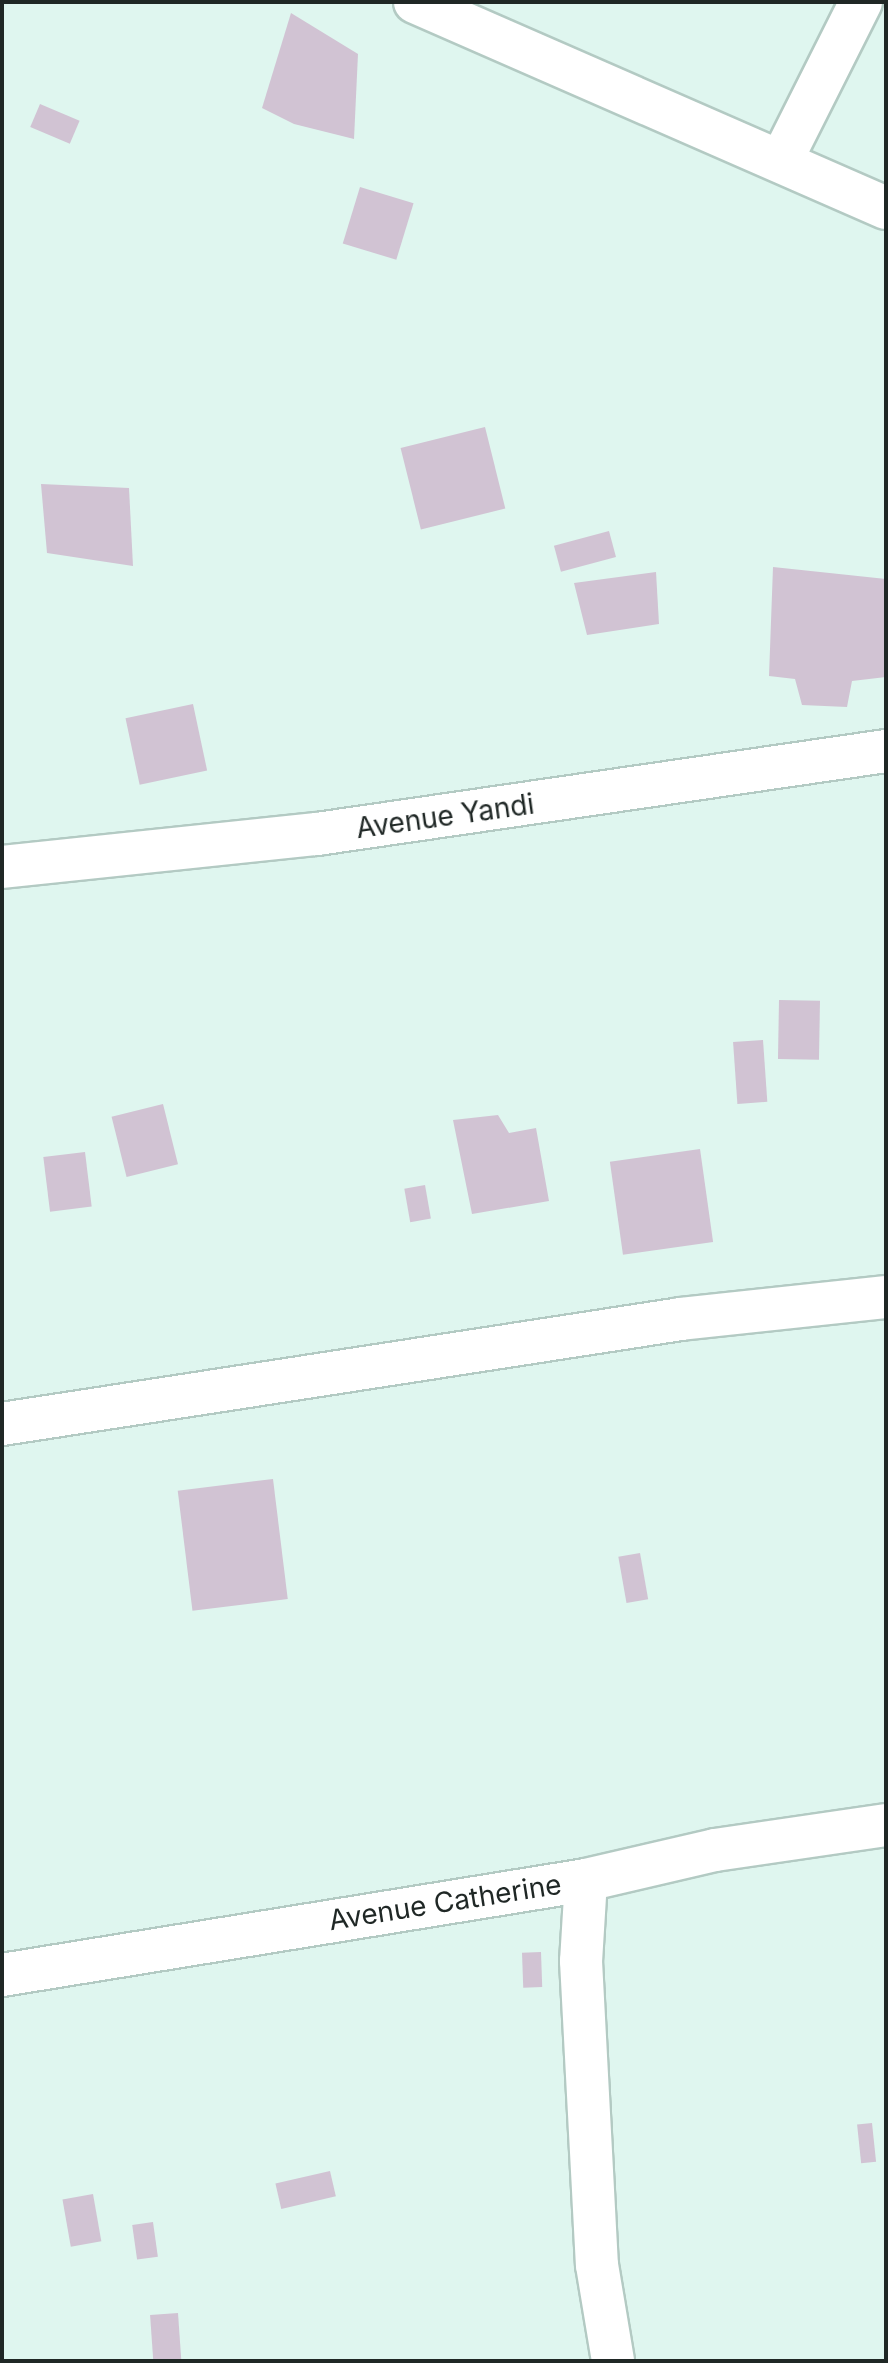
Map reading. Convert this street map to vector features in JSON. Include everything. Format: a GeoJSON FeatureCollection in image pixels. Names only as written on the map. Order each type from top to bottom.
{"type":"FeatureCollection","features":[{"type":"Feature","properties":{"kind":"street"},"geometry":{"type":"LineString","coordinates":[[415,2],[886,208]]}},
{"type":"Feature","properties":{"kind":"street"},"geometry":{"type":"LineString","coordinates":[[781,161],[861,2]]}},
{"type":"Feature","properties":{"kind":"street","name":"Avenue Yandi"},"geometry":{"type":"LineString","coordinates":[[2,867],[317,834],[886,751]]}},
{"type":"Feature","properties":{"kind":"street"},"geometry":{"type":"LineString","coordinates":[[2,1424],[666,1322],[886,1297]]}},
{"type":"Feature","properties":{"kind":"street","name":"Avenue Catherine"},"geometry":{"type":"LineString","coordinates":[[2,1975],[586,1880],[715,1850],[886,1825]]}},
{"type":"Feature","properties":{"kind":"street"},"geometry":{"type":"LineString","coordinates":[[586,1880],[581,1961],[597,2265],[613,2361]]}},
{"type":"Feature","properties":{"kind":"building"},"geometry":{"type":"Polygon","coordinates":[[[291,13],[358,54],[354,139],[294,124],[262,108],[291,13]]]}},
{"type":"Feature","properties":{"kind":"building"},"geometry":{"type":"Polygon","coordinates":[[[40,104],[80,121],[70,144],[30,127],[40,104]]]}},
{"type":"Feature","properties":{"kind":"building"},"geometry":{"type":"Polygon","coordinates":[[[360,187],[414,203],[396,260],[343,243],[360,187]]]}},
{"type":"Feature","properties":{"kind":"building"},"geometry":{"type":"Polygon","coordinates":[[[485,427],[505,509],[421,530],[401,448],[485,427]]]}},
{"type":"Feature","properties":{"kind":"building"},"geometry":{"type":"Polygon","coordinates":[[[41,484],[129,488],[133,566],[47,553],[41,484]]]}},
{"type":"Feature","properties":{"kind":"building"},"geometry":{"type":"Polygon","coordinates":[[[609,531],[616,557],[561,572],[554,546],[609,531]]]}},
{"type":"Feature","properties":{"kind":"building"},"geometry":{"type":"Polygon","coordinates":[[[773,567],[886,579],[886,677],[852,681],[847,707],[802,705],[795,679],[769,676],[773,567]]]}},
{"type":"Feature","properties":{"kind":"building"},"geometry":{"type":"Polygon","coordinates":[[[656,572],[659,624],[587,635],[574,583],[656,572]]]}},
{"type":"Feature","properties":{"kind":"building"},"geometry":{"type":"Polygon","coordinates":[[[193,704],[207,771],[140,785],[126,718],[193,704]]]}},
{"type":"Feature","properties":{"kind":"building"},"geometry":{"type":"Polygon","coordinates":[[[779,1000],[820,1001],[819,1060],[778,1059],[779,1000]]]}},
{"type":"Feature","properties":{"kind":"building"},"geometry":{"type":"Polygon","coordinates":[[[763,1040],[767,1102],[737,1104],[733,1042],[763,1040]]]}},
{"type":"Feature","properties":{"kind":"building"},"geometry":{"type":"Polygon","coordinates":[[[163,1104],[178,1164],[127,1177],[112,1117],[163,1104]]]}},
{"type":"Feature","properties":{"kind":"building"},"geometry":{"type":"Polygon","coordinates":[[[498,1115],[509,1133],[536,1128],[549,1201],[472,1214],[453,1120],[498,1115]]]}},
{"type":"Feature","properties":{"kind":"building"},"geometry":{"type":"Polygon","coordinates":[[[700,1149],[713,1242],[623,1255],[610,1162],[700,1149]]]}},
{"type":"Feature","properties":{"kind":"building"},"geometry":{"type":"Polygon","coordinates":[[[85,1152],[92,1207],[50,1212],[43,1157],[85,1152]]]}},
{"type":"Feature","properties":{"kind":"building"},"geometry":{"type":"Polygon","coordinates":[[[425,1185],[431,1218],[410,1222],[404,1189],[425,1185]]]}},
{"type":"Feature","properties":{"kind":"building"},"geometry":{"type":"Polygon","coordinates":[[[273,1479],[288,1599],[192,1611],[178,1491],[273,1479]]]}},
{"type":"Feature","properties":{"kind":"building"},"geometry":{"type":"Polygon","coordinates":[[[640,1553],[648,1599],[626,1603],[618,1557],[640,1553]]]}},
{"type":"Feature","properties":{"kind":"building"},"geometry":{"type":"Polygon","coordinates":[[[541,1952],[542,1987],[523,1988],[522,1953],[541,1952]]]}},
{"type":"Feature","properties":{"kind":"building"},"geometry":{"type":"Polygon","coordinates":[[[872,2123],[876,2162],[861,2163],[857,2125],[872,2123]]]}},
{"type":"Feature","properties":{"kind":"building"},"geometry":{"type":"Polygon","coordinates":[[[330,2171],[336,2196],[281,2209],[275,2184],[330,2171]]]}},
{"type":"Feature","properties":{"kind":"building"},"geometry":{"type":"Polygon","coordinates":[[[93,2194],[101,2241],[71,2247],[62,2199],[93,2194]]]}},
{"type":"Feature","properties":{"kind":"building"},"geometry":{"type":"Polygon","coordinates":[[[153,2222],[158,2257],[137,2260],[132,2225],[153,2222]]]}},
{"type":"Feature","properties":{"kind":"building"},"geometry":{"type":"Polygon","coordinates":[[[178,2313],[181,2361],[153,2361],[150,2315],[178,2313]]]}}]}
